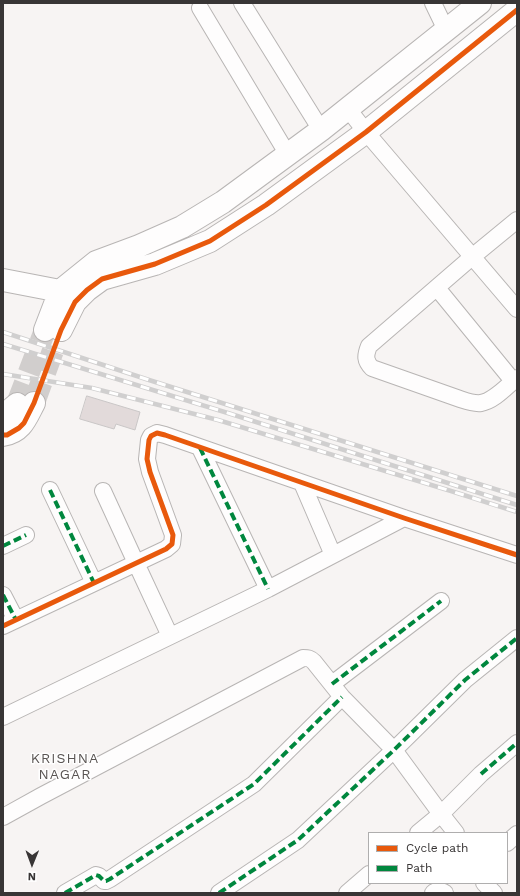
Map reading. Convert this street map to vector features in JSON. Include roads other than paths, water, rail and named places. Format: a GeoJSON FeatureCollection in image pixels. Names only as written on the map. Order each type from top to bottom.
{"type":"FeatureCollection","features":[{"type":"Feature","properties":{"kind":"street"},"geometry":{"type":"LineString","coordinates":[[242,3],[321,130]]}},
{"type":"Feature","properties":{"kind":"street"},"geometry":{"type":"LineString","coordinates":[[433,3],[446,30]]}},
{"type":"Feature","properties":{"kind":"street"},"geometry":{"type":"LineString","coordinates":[[53,330],[68,296],[96,262],[139,246],[182,227],[224,202],[321,130],[480,3]]}},
{"type":"Feature","properties":{"kind":"street"},"geometry":{"type":"LineString","coordinates":[[200,8],[288,155]]}},
{"type":"Feature","properties":{"kind":"street"},"geometry":{"type":"LineString","coordinates":[[3,280],[68,296],[87,290],[102,279],[155,264],[210,241],[266,205],[366,132],[517,10]]}},
{"type":"Feature","properties":{"kind":"street"},"geometry":{"type":"LineString","coordinates":[[348,109],[472,257],[517,308]]}},
{"type":"Feature","properties":{"kind":"street"},"geometry":{"type":"LineString","coordinates":[[437,288],[515,380],[491,400],[481,403],[472,403],[372,368],[368,363],[366,356],[370,346],[472,257],[517,220]]}},
{"type":"Feature","properties":{"kind":"street"},"geometry":{"type":"LineString","coordinates":[[3,436],[19,428],[24,423],[18,408]]}},
{"type":"Feature","properties":{"kind":"street"},"geometry":{"type":"LineString","coordinates":[[3,595],[9,623],[166,549],[172,544],[173,535],[150,472],[147,459],[149,440],[151,436],[157,433],[404,518],[517,555]]}},
{"type":"Feature","properties":{"kind":"street"},"geometry":{"type":"LineString","coordinates":[[200,448],[268,589]]}},
{"type":"Feature","properties":{"kind":"street"},"geometry":{"type":"LineString","coordinates":[[302,483],[333,555]]}},
{"type":"Feature","properties":{"kind":"street"},"geometry":{"type":"LineString","coordinates":[[50,490],[94,583]]}},
{"type":"Feature","properties":{"kind":"street"},"geometry":{"type":"LineString","coordinates":[[103,491],[170,636]]}},
{"type":"Feature","properties":{"kind":"street"},"geometry":{"type":"LineString","coordinates":[[3,717],[268,589],[404,518]]}},
{"type":"Feature","properties":{"kind":"street"},"geometry":{"type":"LineString","coordinates":[[3,546],[26,535]]}},
{"type":"Feature","properties":{"kind":"street"},"geometry":{"type":"LineString","coordinates":[[332,684],[440,601]]}},
{"type":"Feature","properties":{"kind":"street"},"geometry":{"type":"LineString","coordinates":[[219,893],[298,840],[394,750],[465,680],[517,638]]}},
{"type":"Feature","properties":{"kind":"street"},"geometry":{"type":"LineString","coordinates":[[3,817],[303,658],[307,658],[310,659],[342,697],[394,750],[455,832]]}},
{"type":"Feature","properties":{"kind":"street"},"geometry":{"type":"LineString","coordinates":[[65,893],[96,875],[106,882],[254,784],[342,697]]}},
{"type":"Feature","properties":{"kind":"street"},"geometry":{"type":"LineString","coordinates":[[419,832],[441,814],[481,774],[517,743]]}},
{"type":"Feature","properties":{"kind":"street"},"geometry":{"type":"LineString","coordinates":[[508,842],[517,834]]}},
{"type":"Feature","properties":{"kind":"street"},"geometry":{"type":"LineString","coordinates":[[346,893],[368,875]]}},
{"type":"Feature","properties":{"kind":"street"},"geometry":{"type":"LineString","coordinates":[[485,884],[494,893]]}},
{"type":"Feature","properties":{"kind":"street"},"geometry":{"type":"LineString","coordinates":[[433,893],[437,890],[444,893]]}},
{"type":"Feature","properties":{"kind":"tunnel"},"geometry":{"type":"LineString","coordinates":[[17,404],[45,330]]}},
{"type":"Feature","properties":{"kind":"tunnel"},"geometry":{"type":"LineString","coordinates":[[34,403],[55,345]]}},
{"type":"Feature","properties":{"kind":"railway"},"geometry":{"type":"LineString","coordinates":[[3,332],[149,380],[517,496]]}},
{"type":"Feature","properties":{"kind":"railway"},"geometry":{"type":"LineString","coordinates":[[3,344],[231,414],[517,505]]}},
{"type":"Feature","properties":{"kind":"railway"},"geometry":{"type":"LineString","coordinates":[[3,374],[92,388],[218,420],[517,512]]}},
{"type":"Feature","properties":{"kind":"district","name":"KRISHNA NAGAR"},"geometry":{"type":"Point","coordinates":[65,768]}}]}
